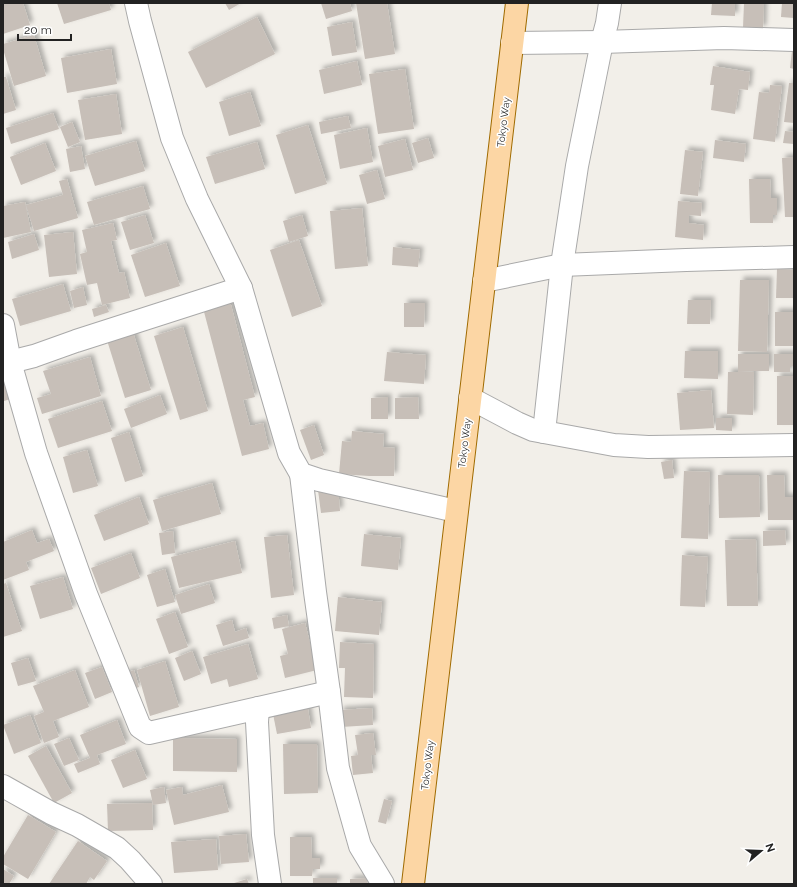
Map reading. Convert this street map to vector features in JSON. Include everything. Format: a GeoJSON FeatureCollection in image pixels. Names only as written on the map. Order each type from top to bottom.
{"type":"FeatureCollection","features":[{"type":"Feature","properties":{"kind":"main road","name":"Tokyo Way"},"geometry":{"type":"LineString","coordinates":[[412,884],[517,3]]}},
{"type":"Feature","properties":{"kind":"street"},"geometry":{"type":"LineString","coordinates":[[136,3],[172,138],[197,199],[241,288],[289,453],[301,474],[315,592],[330,692],[338,768],[360,846],[383,884]]}},
{"type":"Feature","properties":{"kind":"street"},"geometry":{"type":"LineString","coordinates":[[544,432],[562,265],[577,166],[610,3]]}},
{"type":"Feature","properties":{"kind":"street"},"geometry":{"type":"LineString","coordinates":[[512,43],[724,38],[794,40]]}},
{"type":"Feature","properties":{"kind":"street"},"geometry":{"type":"LineString","coordinates":[[484,281],[562,265],[794,257]]}},
{"type":"Feature","properties":{"kind":"street"},"geometry":{"type":"LineString","coordinates":[[10,362],[34,356],[241,288]]}},
{"type":"Feature","properties":{"kind":"street"},"geometry":{"type":"LineString","coordinates":[[3,325],[10,362],[36,454],[86,594],[140,728],[149,733],[330,692]]}},
{"type":"Feature","properties":{"kind":"street"},"geometry":{"type":"LineString","coordinates":[[470,398],[533,430],[614,445],[648,447],[794,445]]}},
{"type":"Feature","properties":{"kind":"street"},"geometry":{"type":"LineString","coordinates":[[301,474],[319,480],[456,511]]}},
{"type":"Feature","properties":{"kind":"street"},"geometry":{"type":"LineString","coordinates":[[258,708],[257,722],[263,835],[270,884]]}},
{"type":"Feature","properties":{"kind":"street"},"geometry":{"type":"LineString","coordinates":[[3,786],[117,848],[130,860],[143,881]]}},
{"type":"Feature","properties":{"kind":"building"},"geometry":{"type":"Polygon","coordinates":[[[3,3],[23,3],[30,25],[3,34],[3,3]]]}},
{"type":"Feature","properties":{"kind":"building"},"geometry":{"type":"Polygon","coordinates":[[[57,3],[109,3],[111,10],[64,24],[57,3]]]}},
{"type":"Feature","properties":{"kind":"building"},"geometry":{"type":"Polygon","coordinates":[[[225,3],[241,3],[229,10],[225,3]]]}},
{"type":"Feature","properties":{"kind":"building"},"geometry":{"type":"Polygon","coordinates":[[[321,3],[350,3],[352,11],[326,19],[321,3]]]}},
{"type":"Feature","properties":{"kind":"building"},"geometry":{"type":"Polygon","coordinates":[[[356,3],[387,3],[395,54],[365,59],[356,3]]]}},
{"type":"Feature","properties":{"kind":"building"},"geometry":{"type":"Polygon","coordinates":[[[712,3],[735,3],[735,16],[711,15],[712,3]]]}},
{"type":"Feature","properties":{"kind":"building"},"geometry":{"type":"Polygon","coordinates":[[[744,3],[764,3],[763,29],[743,28],[744,3]]]}},
{"type":"Feature","properties":{"kind":"building"},"geometry":{"type":"Polygon","coordinates":[[[782,3],[794,3],[794,18],[781,17],[782,3]]]}},
{"type":"Feature","properties":{"kind":"building"},"geometry":{"type":"Polygon","coordinates":[[[257,17],[275,54],[206,88],[188,52],[257,17]]]}},
{"type":"Feature","properties":{"kind":"building"},"geometry":{"type":"Polygon","coordinates":[[[352,22],[357,52],[332,56],[327,27],[352,22]]]}},
{"type":"Feature","properties":{"kind":"building"},"geometry":{"type":"Polygon","coordinates":[[[34,35],[46,76],[14,86],[3,49],[3,44],[34,35]]]}},
{"type":"Feature","properties":{"kind":"building"},"geometry":{"type":"Polygon","coordinates":[[[111,49],[117,84],[67,93],[61,58],[111,49]]]}},
{"type":"Feature","properties":{"kind":"building"},"geometry":{"type":"Polygon","coordinates":[[[792,51],[794,52],[794,69],[790,68],[792,51]]]}},
{"type":"Feature","properties":{"kind":"building"},"geometry":{"type":"Polygon","coordinates":[[[357,61],[362,85],[324,94],[319,70],[357,61]]]}},
{"type":"Feature","properties":{"kind":"building"},"geometry":{"type":"Polygon","coordinates":[[[713,66],[750,72],[748,90],[739,89],[735,114],[711,110],[714,85],[710,85],[713,66]]]}},
{"type":"Feature","properties":{"kind":"building"},"geometry":{"type":"Polygon","coordinates":[[[405,69],[414,129],[378,134],[369,74],[405,69]]]}},
{"type":"Feature","properties":{"kind":"building"},"geometry":{"type":"Polygon","coordinates":[[[3,77],[6,77],[16,110],[3,114],[3,77]]]}},
{"type":"Feature","properties":{"kind":"building"},"geometry":{"type":"Polygon","coordinates":[[[789,83],[794,83],[794,123],[784,122],[789,83]]]}},
{"type":"Feature","properties":{"kind":"building"},"geometry":{"type":"Polygon","coordinates":[[[770,85],[782,86],[775,142],[753,139],[759,92],[769,93],[770,85]]]}},
{"type":"Feature","properties":{"kind":"building"},"geometry":{"type":"Polygon","coordinates":[[[250,92],[261,126],[229,136],[219,102],[250,92]]]}},
{"type":"Feature","properties":{"kind":"building"},"geometry":{"type":"Polygon","coordinates":[[[116,94],[122,134],[85,140],[78,100],[116,94]]]}},
{"type":"Feature","properties":{"kind":"building"},"geometry":{"type":"Polygon","coordinates":[[[53,113],[59,129],[11,144],[6,128],[53,113]]]}},
{"type":"Feature","properties":{"kind":"building"},"geometry":{"type":"Polygon","coordinates":[[[348,116],[351,128],[321,134],[319,122],[348,116]]]}},
{"type":"Feature","properties":{"kind":"building"},"geometry":{"type":"Polygon","coordinates":[[[72,122],[80,142],[68,147],[60,127],[72,122]]]}},
{"type":"Feature","properties":{"kind":"building"},"geometry":{"type":"Polygon","coordinates":[[[308,125],[327,184],[295,194],[276,135],[308,125]]]}},
{"type":"Feature","properties":{"kind":"building"},"geometry":{"type":"Polygon","coordinates":[[[367,128],[373,162],[340,169],[334,135],[367,128]]]}},
{"type":"Feature","properties":{"kind":"building"},"geometry":{"type":"Polygon","coordinates":[[[785,131],[794,132],[794,144],[783,143],[785,131]]]}},
{"type":"Feature","properties":{"kind":"building"},"geometry":{"type":"Polygon","coordinates":[[[428,138],[434,158],[418,163],[412,143],[428,138]]]}},
{"type":"Feature","properties":{"kind":"building"},"geometry":{"type":"Polygon","coordinates":[[[405,139],[413,170],[385,177],[378,146],[405,139]]]}},
{"type":"Feature","properties":{"kind":"building"},"geometry":{"type":"Polygon","coordinates":[[[715,140],[746,144],[744,162],[713,158],[715,140]]]}},
{"type":"Feature","properties":{"kind":"building"},"geometry":{"type":"Polygon","coordinates":[[[136,141],[145,171],[95,186],[85,156],[136,141]]]}},
{"type":"Feature","properties":{"kind":"building"},"geometry":{"type":"Polygon","coordinates":[[[257,142],[265,169],[215,184],[206,157],[257,142]]]}},
{"type":"Feature","properties":{"kind":"building"},"geometry":{"type":"Polygon","coordinates":[[[45,143],[56,171],[21,185],[10,157],[45,143]]]}},
{"type":"Feature","properties":{"kind":"building"},"geometry":{"type":"Polygon","coordinates":[[[81,146],[85,169],[70,172],[66,149],[81,146]]]}},
{"type":"Feature","properties":{"kind":"building"},"geometry":{"type":"Polygon","coordinates":[[[685,150],[703,152],[698,196],[680,194],[685,150]]]}},
{"type":"Feature","properties":{"kind":"building"},"geometry":{"type":"Polygon","coordinates":[[[794,157],[794,217],[785,217],[782,158],[794,157]]]}},
{"type":"Feature","properties":{"kind":"building"},"geometry":{"type":"Polygon","coordinates":[[[377,170],[385,199],[367,204],[359,175],[377,170]]]}},
{"type":"Feature","properties":{"kind":"building"},"geometry":{"type":"Polygon","coordinates":[[[67,179],[78,218],[34,231],[26,205],[63,195],[59,181],[67,179]]]}},
{"type":"Feature","properties":{"kind":"building"},"geometry":{"type":"Polygon","coordinates":[[[749,179],[770,179],[771,198],[777,198],[777,215],[773,215],[773,223],[750,223],[749,179]]]}},
{"type":"Feature","properties":{"kind":"building"},"geometry":{"type":"Polygon","coordinates":[[[143,186],[150,209],[94,225],[87,202],[143,186]]]}},
{"type":"Feature","properties":{"kind":"building"},"geometry":{"type":"Polygon","coordinates":[[[678,201],[702,203],[701,216],[689,215],[689,223],[704,225],[703,240],[675,237],[678,201]]]}},
{"type":"Feature","properties":{"kind":"building"},"geometry":{"type":"Polygon","coordinates":[[[25,202],[31,232],[3,238],[3,206],[25,202]]]}},
{"type":"Feature","properties":{"kind":"building"},"geometry":{"type":"Polygon","coordinates":[[[362,208],[368,266],[335,269],[330,211],[362,208]]]}},
{"type":"Feature","properties":{"kind":"building"},"geometry":{"type":"Polygon","coordinates":[[[145,215],[154,243],[130,250],[121,222],[145,215]]]}},
{"type":"Feature","properties":{"kind":"building"},"geometry":{"type":"Polygon","coordinates":[[[302,215],[308,236],[289,242],[283,221],[302,215]]]}},
{"type":"Feature","properties":{"kind":"building"},"geometry":{"type":"Polygon","coordinates":[[[113,223],[117,240],[111,241],[119,273],[124,272],[130,298],[102,305],[97,283],[87,285],[80,254],[87,252],[82,230],[113,223]]]}},
{"type":"Feature","properties":{"kind":"building"},"geometry":{"type":"Polygon","coordinates":[[[73,232],[77,274],[49,277],[44,235],[73,232]]]}},
{"type":"Feature","properties":{"kind":"building"},"geometry":{"type":"Polygon","coordinates":[[[34,234],[39,250],[12,259],[8,242],[34,234]]]}},
{"type":"Feature","properties":{"kind":"building"},"geometry":{"type":"Polygon","coordinates":[[[299,240],[322,306],[292,317],[270,250],[299,240]]]}},
{"type":"Feature","properties":{"kind":"building"},"geometry":{"type":"Polygon","coordinates":[[[166,243],[180,286],[145,297],[131,255],[166,243]]]}},
{"type":"Feature","properties":{"kind":"building"},"geometry":{"type":"Polygon","coordinates":[[[393,247],[420,250],[418,267],[392,265],[393,247]]]}},
{"type":"Feature","properties":{"kind":"building"},"geometry":{"type":"Polygon","coordinates":[[[777,269],[794,270],[794,298],[776,298],[777,269]]]}},
{"type":"Feature","properties":{"kind":"building"},"geometry":{"type":"Polygon","coordinates":[[[740,280],[769,280],[767,352],[738,351],[740,280]]]}},
{"type":"Feature","properties":{"kind":"building"},"geometry":{"type":"Polygon","coordinates":[[[63,284],[71,311],[20,326],[12,299],[63,284]]]}},
{"type":"Feature","properties":{"kind":"building"},"geometry":{"type":"Polygon","coordinates":[[[83,287],[87,305],[74,308],[70,291],[83,287]]]}},
{"type":"Feature","properties":{"kind":"building"},"geometry":{"type":"Polygon","coordinates":[[[688,300],[711,300],[710,324],[687,324],[688,300]]]}},
{"type":"Feature","properties":{"kind":"building"},"geometry":{"type":"Polygon","coordinates":[[[230,301],[255,397],[243,400],[250,426],[263,423],[269,449],[242,456],[203,308],[230,301]]]}},
{"type":"Feature","properties":{"kind":"building"},"geometry":{"type":"Polygon","coordinates":[[[404,303],[425,303],[424,327],[404,327],[404,303]]]}},
{"type":"Feature","properties":{"kind":"building"},"geometry":{"type":"Polygon","coordinates":[[[106,305],[109,312],[94,317],[92,309],[106,305]]]}},
{"type":"Feature","properties":{"kind":"building"},"geometry":{"type":"Polygon","coordinates":[[[775,312],[794,312],[794,346],[775,346],[775,312]]]}},
{"type":"Feature","properties":{"kind":"building"},"geometry":{"type":"Polygon","coordinates":[[[183,327],[208,411],[180,420],[154,336],[183,327]]]}},
{"type":"Feature","properties":{"kind":"building"},"geometry":{"type":"Polygon","coordinates":[[[132,329],[151,390],[125,398],[106,337],[132,329]]]}},
{"type":"Feature","properties":{"kind":"building"},"geometry":{"type":"Polygon","coordinates":[[[685,351],[718,351],[718,379],[684,378],[685,351]]]}},
{"type":"Feature","properties":{"kind":"building"},"geometry":{"type":"Polygon","coordinates":[[[387,352],[426,355],[424,384],[384,381],[387,352]]]}},
{"type":"Feature","properties":{"kind":"building"},"geometry":{"type":"Polygon","coordinates":[[[738,354],[769,354],[769,371],[739,371],[754,372],[753,415],[727,414],[728,372],[738,372],[738,354]]]}},
{"type":"Feature","properties":{"kind":"building"},"geometry":{"type":"Polygon","coordinates":[[[774,354],[794,354],[794,366],[790,366],[790,372],[774,372],[774,354]]]}},
{"type":"Feature","properties":{"kind":"building"},"geometry":{"type":"Polygon","coordinates":[[[90,357],[101,396],[42,414],[37,398],[51,394],[43,371],[90,357]]]}},
{"type":"Feature","properties":{"kind":"building"},"geometry":{"type":"Polygon","coordinates":[[[3,371],[14,398],[4,401],[3,399],[3,371]]]}},
{"type":"Feature","properties":{"kind":"building"},"geometry":{"type":"Polygon","coordinates":[[[777,376],[794,376],[794,425],[777,425],[777,376]]]}},
{"type":"Feature","properties":{"kind":"building"},"geometry":{"type":"Polygon","coordinates":[[[711,390],[714,428],[680,430],[677,393],[711,390]]]}},
{"type":"Feature","properties":{"kind":"building"},"geometry":{"type":"Polygon","coordinates":[[[160,395],[167,414],[131,428],[124,409],[160,395]]]}},
{"type":"Feature","properties":{"kind":"building"},"geometry":{"type":"Polygon","coordinates":[[[388,397],[388,419],[371,419],[371,398],[388,397]]]}},
{"type":"Feature","properties":{"kind":"building"},"geometry":{"type":"Polygon","coordinates":[[[418,397],[419,419],[395,419],[395,398],[418,397]]]}},
{"type":"Feature","properties":{"kind":"building"},"geometry":{"type":"Polygon","coordinates":[[[102,401],[112,431],[58,448],[48,419],[102,401]]]}},
{"type":"Feature","properties":{"kind":"building"},"geometry":{"type":"Polygon","coordinates":[[[716,418],[732,418],[732,431],[716,430],[716,418]]]}},
{"type":"Feature","properties":{"kind":"building"},"geometry":{"type":"Polygon","coordinates":[[[314,425],[324,455],[311,460],[300,430],[314,425]]]}},
{"type":"Feature","properties":{"kind":"building"},"geometry":{"type":"Polygon","coordinates":[[[352,431],[384,434],[383,447],[395,448],[394,476],[339,474],[342,441],[351,442],[352,431]]]}},
{"type":"Feature","properties":{"kind":"building"},"geometry":{"type":"Polygon","coordinates":[[[129,432],[143,476],[125,482],[111,438],[129,432]]]}},
{"type":"Feature","properties":{"kind":"building"},"geometry":{"type":"Polygon","coordinates":[[[87,450],[98,486],[73,493],[63,457],[87,450]]]}},
{"type":"Feature","properties":{"kind":"building"},"geometry":{"type":"Polygon","coordinates":[[[672,460],[674,478],[664,479],[661,462],[672,460]]]}},
{"type":"Feature","properties":{"kind":"building"},"geometry":{"type":"Polygon","coordinates":[[[684,471],[710,472],[708,539],[681,538],[684,471]]]}},
{"type":"Feature","properties":{"kind":"building"},"geometry":{"type":"Polygon","coordinates":[[[718,475],[759,475],[760,517],[719,518],[718,475]]]}},
{"type":"Feature","properties":{"kind":"building"},"geometry":{"type":"Polygon","coordinates":[[[767,475],[784,475],[785,497],[794,497],[794,520],[768,520],[767,475]]]}},
{"type":"Feature","properties":{"kind":"building"},"geometry":{"type":"Polygon","coordinates":[[[212,483],[221,514],[162,531],[153,500],[212,483]]]}},
{"type":"Feature","properties":{"kind":"building"},"geometry":{"type":"Polygon","coordinates":[[[338,488],[340,511],[321,513],[318,490],[338,488]]]}},
{"type":"Feature","properties":{"kind":"building"},"geometry":{"type":"Polygon","coordinates":[[[139,497],[149,524],[104,541],[94,515],[139,497]]]}},
{"type":"Feature","properties":{"kind":"building"},"geometry":{"type":"Polygon","coordinates":[[[32,530],[37,543],[49,539],[54,551],[26,562],[29,570],[3,580],[3,542],[32,530]]]}},
{"type":"Feature","properties":{"kind":"building"},"geometry":{"type":"Polygon","coordinates":[[[785,530],[786,545],[763,546],[763,531],[785,530]]]}},
{"type":"Feature","properties":{"kind":"building"},"geometry":{"type":"Polygon","coordinates":[[[173,531],[175,553],[162,555],[159,533],[173,531]]]}},
{"type":"Feature","properties":{"kind":"building"},"geometry":{"type":"Polygon","coordinates":[[[364,534],[401,538],[398,570],[361,566],[364,534]]]}},
{"type":"Feature","properties":{"kind":"building"},"geometry":{"type":"Polygon","coordinates":[[[287,535],[294,595],[271,598],[264,537],[287,535]]]}},
{"type":"Feature","properties":{"kind":"building"},"geometry":{"type":"Polygon","coordinates":[[[756,539],[758,606],[727,606],[725,540],[756,539]]]}},
{"type":"Feature","properties":{"kind":"building"},"geometry":{"type":"Polygon","coordinates":[[[235,541],[242,573],[179,588],[171,557],[235,541]]]}},
{"type":"Feature","properties":{"kind":"building"},"geometry":{"type":"Polygon","coordinates":[[[131,553],[140,578],[101,594],[91,568],[131,553]]]}},
{"type":"Feature","properties":{"kind":"building"},"geometry":{"type":"Polygon","coordinates":[[[682,555],[708,557],[705,607],[680,606],[682,555]]]}},
{"type":"Feature","properties":{"kind":"building"},"geometry":{"type":"Polygon","coordinates":[[[165,569],[175,602],[157,607],[147,575],[165,569]]]}},
{"type":"Feature","properties":{"kind":"building"},"geometry":{"type":"Polygon","coordinates":[[[63,577],[73,609],[40,619],[30,586],[63,577]]]}},
{"type":"Feature","properties":{"kind":"building"},"geometry":{"type":"Polygon","coordinates":[[[6,583],[22,631],[3,637],[3,584],[6,583]]]}},
{"type":"Feature","properties":{"kind":"building"},"geometry":{"type":"Polygon","coordinates":[[[209,584],[215,603],[181,614],[175,595],[209,584]]]}},
{"type":"Feature","properties":{"kind":"building"},"geometry":{"type":"Polygon","coordinates":[[[338,597],[382,602],[379,635],[335,631],[338,597]]]}},
{"type":"Feature","properties":{"kind":"building"},"geometry":{"type":"Polygon","coordinates":[[[175,612],[188,647],[169,654],[156,619],[175,612]]]}},
{"type":"Feature","properties":{"kind":"building"},"geometry":{"type":"Polygon","coordinates":[[[287,615],[289,626],[274,629],[272,618],[287,615]]]}},
{"type":"Feature","properties":{"kind":"building"},"geometry":{"type":"Polygon","coordinates":[[[232,620],[235,632],[246,628],[249,638],[223,646],[216,625],[232,620]]]}},
{"type":"Feature","properties":{"kind":"building"},"geometry":{"type":"Polygon","coordinates":[[[305,623],[317,670],[285,678],[280,656],[288,654],[282,629],[305,623]]]}},
{"type":"Feature","properties":{"kind":"building"},"geometry":{"type":"Polygon","coordinates":[[[340,642],[374,644],[373,698],[344,697],[345,668],[339,668],[340,642]]]}},
{"type":"Feature","properties":{"kind":"building"},"geometry":{"type":"Polygon","coordinates":[[[248,644],[258,679],[229,687],[227,679],[211,684],[203,657],[248,644]]]}},
{"type":"Feature","properties":{"kind":"building"},"geometry":{"type":"Polygon","coordinates":[[[192,651],[201,674],[184,681],[175,658],[192,651]]]}},
{"type":"Feature","properties":{"kind":"building"},"geometry":{"type":"Polygon","coordinates":[[[28,658],[36,681],[18,686],[11,663],[28,658]]]}},
{"type":"Feature","properties":{"kind":"building"},"geometry":{"type":"Polygon","coordinates":[[[165,661],[179,707],[150,716],[137,670],[165,661]]]}},
{"type":"Feature","properties":{"kind":"building"},"geometry":{"type":"Polygon","coordinates":[[[102,667],[112,692],[95,699],[85,673],[102,667]]]}},
{"type":"Feature","properties":{"kind":"building"},"geometry":{"type":"Polygon","coordinates":[[[75,670],[89,707],[53,721],[59,737],[44,743],[34,716],[44,712],[33,686],[75,670]]]}},
{"type":"Feature","properties":{"kind":"building"},"geometry":{"type":"Polygon","coordinates":[[[134,670],[139,687],[128,691],[123,674],[134,670]]]}},
{"type":"Feature","properties":{"kind":"building"},"geometry":{"type":"Polygon","coordinates":[[[307,703],[311,728],[277,734],[272,709],[307,703]]]}},
{"type":"Feature","properties":{"kind":"building"},"geometry":{"type":"Polygon","coordinates":[[[372,708],[373,725],[341,727],[340,710],[372,708]]]}},
{"type":"Feature","properties":{"kind":"building"},"geometry":{"type":"Polygon","coordinates":[[[30,715],[41,743],[14,754],[3,725],[30,715]]]}},
{"type":"Feature","properties":{"kind":"building"},"geometry":{"type":"Polygon","coordinates":[[[117,720],[126,744],[97,755],[100,764],[78,773],[74,764],[90,758],[80,735],[117,720]]]}},
{"type":"Feature","properties":{"kind":"building"},"geometry":{"type":"Polygon","coordinates":[[[373,733],[376,755],[371,755],[373,773],[353,775],[351,756],[358,755],[355,735],[373,733]]]}},
{"type":"Feature","properties":{"kind":"building"},"geometry":{"type":"Polygon","coordinates":[[[69,738],[79,760],[64,766],[54,744],[69,738]]]}},
{"type":"Feature","properties":{"kind":"building"},"geometry":{"type":"Polygon","coordinates":[[[173,738],[237,739],[237,772],[173,771],[173,738]]]}},
{"type":"Feature","properties":{"kind":"building"},"geometry":{"type":"Polygon","coordinates":[[[283,744],[317,744],[318,793],[284,794],[283,744]]]}},
{"type":"Feature","properties":{"kind":"building"},"geometry":{"type":"Polygon","coordinates":[[[46,746],[72,793],[54,803],[28,756],[46,746]]]}},
{"type":"Feature","properties":{"kind":"building"},"geometry":{"type":"Polygon","coordinates":[[[135,750],[147,779],[123,788],[111,760],[135,750]]]}},
{"type":"Feature","properties":{"kind":"building"},"geometry":{"type":"Polygon","coordinates":[[[222,785],[229,812],[174,825],[166,790],[182,787],[183,795],[222,785]]]}},
{"type":"Feature","properties":{"kind":"building"},"geometry":{"type":"Polygon","coordinates":[[[164,787],[166,803],[153,805],[150,790],[164,787]]]}},
{"type":"Feature","properties":{"kind":"building"},"geometry":{"type":"Polygon","coordinates":[[[384,799],[392,801],[386,824],[378,822],[384,799]]]}},
{"type":"Feature","properties":{"kind":"building"},"geometry":{"type":"Polygon","coordinates":[[[152,803],[153,830],[108,831],[107,804],[152,803]]]}},
{"type":"Feature","properties":{"kind":"building"},"geometry":{"type":"Polygon","coordinates":[[[28,815],[56,832],[28,879],[3,864],[3,857],[28,815]]]}},
{"type":"Feature","properties":{"kind":"building"},"geometry":{"type":"Polygon","coordinates":[[[246,834],[249,862],[221,864],[219,836],[246,834]]]}},
{"type":"Feature","properties":{"kind":"building"},"geometry":{"type":"Polygon","coordinates":[[[290,837],[311,837],[312,858],[320,858],[320,869],[313,869],[312,876],[290,876],[290,837]]]}},
{"type":"Feature","properties":{"kind":"building"},"geometry":{"type":"Polygon","coordinates":[[[216,839],[218,870],[174,873],[171,842],[216,839]]]}},
{"type":"Feature","properties":{"kind":"building"},"geometry":{"type":"Polygon","coordinates":[[[78,841],[107,861],[94,880],[90,877],[86,884],[49,884],[78,841]]]}},
{"type":"Feature","properties":{"kind":"building"},"geometry":{"type":"Polygon","coordinates":[[[3,869],[14,876],[9,884],[3,884],[3,869]]]}},
{"type":"Feature","properties":{"kind":"building"},"geometry":{"type":"Polygon","coordinates":[[[313,878],[337,878],[337,884],[313,884],[313,878]]]}},
{"type":"Feature","properties":{"kind":"building"},"geometry":{"type":"Polygon","coordinates":[[[367,878],[368,884],[350,884],[350,879],[367,878]]]}},
{"type":"Feature","properties":{"kind":"building"},"geometry":{"type":"Polygon","coordinates":[[[247,879],[249,884],[231,884],[247,879]]]}}]}
